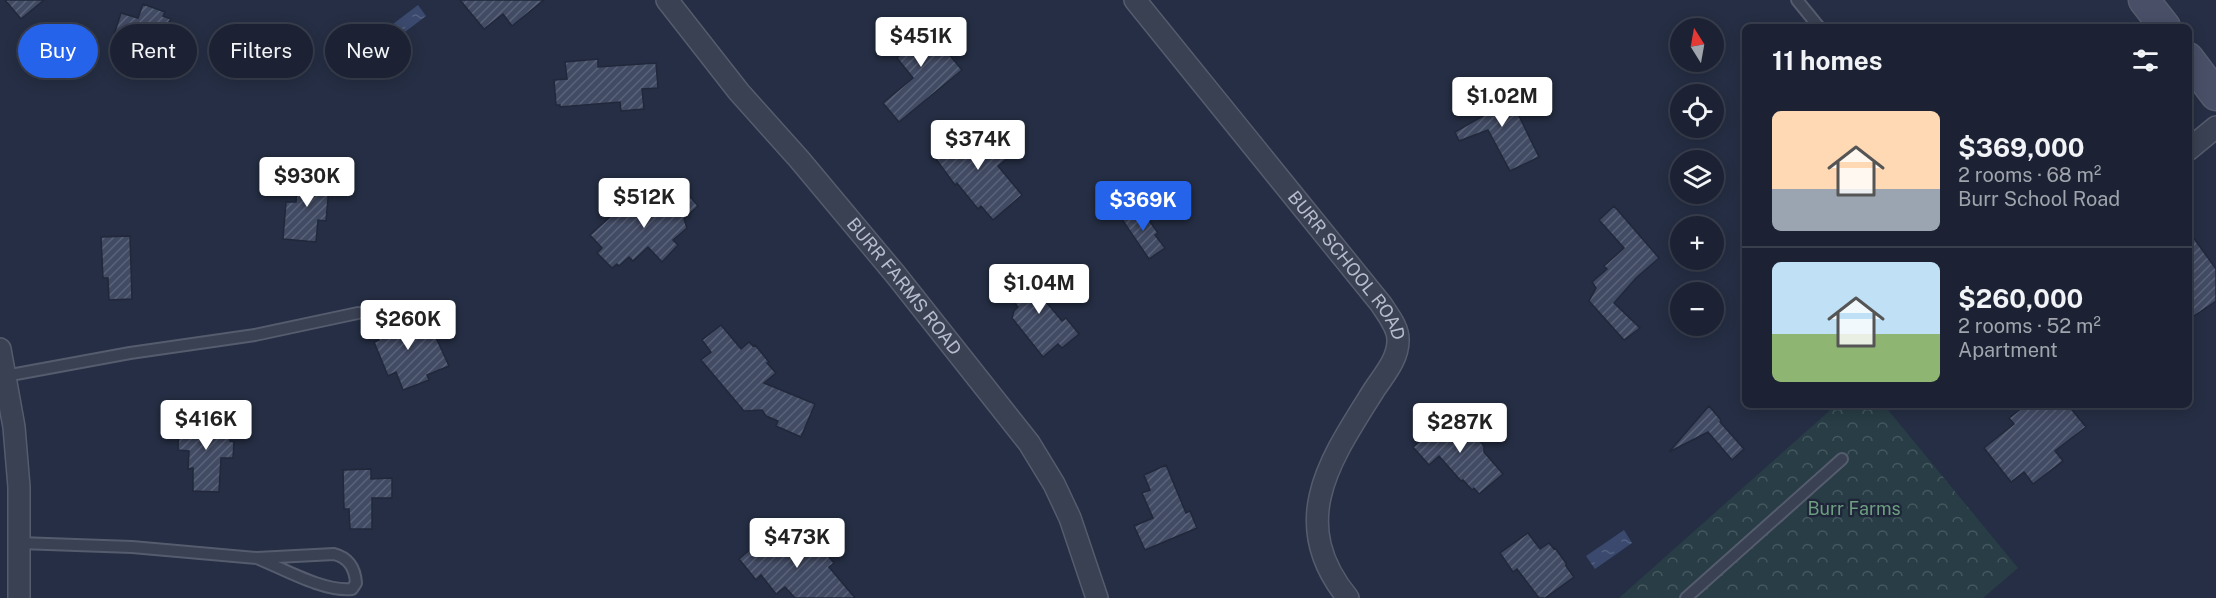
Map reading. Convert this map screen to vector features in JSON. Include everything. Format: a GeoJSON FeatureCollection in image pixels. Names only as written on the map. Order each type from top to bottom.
{"type":"FeatureCollection","features":[{"type":"Feature","properties":{"kind":"street","name":"BURR FARMS ROAD"},"geometry":{"type":"LineString","coordinates":[[667,0],[739,92],[896,275],[1029,443],[1054,484],[1070,518],[1097,598]]}},
{"type":"Feature","properties":{"kind":"street","name":"BURR SCHOOL ROAD"},"geometry":{"type":"LineString","coordinates":[[1135,0],[1381,304],[1397,330],[1399,340],[1396,356],[1344,437],[1327,474],[1317,504],[1318,537],[1328,565],[1348,598]]}},
{"type":"Feature","properties":{"kind":"street"},"geometry":{"type":"LineString","coordinates":[[2144,0],[2163,24]]}},
{"type":"Feature","properties":{"kind":"street"},"geometry":{"type":"LineString","coordinates":[[2192,63],[2216,95]]}},
{"type":"Feature","properties":{"kind":"street"},"geometry":{"type":"LineString","coordinates":[[2192,147],[2216,128]]}},
{"type":"Feature","properties":{"kind":"street"},"geometry":{"type":"LineString","coordinates":[[0,349],[16,447],[19,487],[19,598]]}},
{"type":"Feature","properties":{"kind":"lane"},"geometry":{"type":"LineString","coordinates":[[1797,0],[1817,24]]}},
{"type":"Feature","properties":{"kind":"lane"},"geometry":{"type":"LineString","coordinates":[[5,376],[130,353],[255,335],[358,313]]}},
{"type":"Feature","properties":{"kind":"lane"},"geometry":{"type":"LineString","coordinates":[[1686,598],[1842,459]]}},
{"type":"Feature","properties":{"kind":"lane"},"geometry":{"type":"LineString","coordinates":[[20,543],[132,547],[257,558],[334,554],[344,557],[351,565],[356,583],[352,589],[344,590],[326,586],[257,558]]}},
{"type":"Feature","properties":{"kind":"green space","name":"Burr Farms"},"geometry":{"type":"Polygon","coordinates":[[[1833,408],[1886,408],[2018,568],[1983,598],[1619,598],[1833,408]]]}},
{"type":"Feature","properties":{"kind":"water"},"geometry":{"type":"Polygon","coordinates":[[[418,5],[426,16],[411,27],[411,24],[393,24],[418,5]]]}},
{"type":"Feature","properties":{"kind":"water"},"geometry":{"type":"Polygon","coordinates":[[[1624,530],[1632,543],[1595,569],[1586,556],[1624,530]]]}},
{"type":"Feature","properties":{"kind":"building"},"geometry":{"type":"Polygon","coordinates":[[[5,0],[44,0],[21,19],[5,0]]]}},
{"type":"Feature","properties":{"kind":"building"},"geometry":{"type":"Polygon","coordinates":[[[460,0],[544,0],[512,26],[503,14],[484,29],[460,0]]]}},
{"type":"Feature","properties":{"kind":"building"},"geometry":{"type":"Polygon","coordinates":[[[143,4],[165,12],[163,16],[171,19],[169,22],[173,24],[117,24],[121,13],[138,18],[143,4]]]}},
{"type":"Feature","properties":{"kind":"building"},"geometry":{"type":"Polygon","coordinates":[[[921,19],[930,29],[933,26],[948,43],[943,47],[962,70],[899,122],[883,103],[913,78],[897,58],[899,56],[890,44],[921,19]]]}},
{"type":"Feature","properties":{"kind":"building"},"geometry":{"type":"Polygon","coordinates":[[[598,59],[598,67],[656,63],[658,88],[642,89],[644,109],[621,111],[620,102],[560,107],[556,105],[554,80],[567,79],[565,62],[598,59]]]}},
{"type":"Feature","properties":{"kind":"building"},"geometry":{"type":"Polygon","coordinates":[[[1504,84],[1512,102],[1516,103],[1520,112],[1519,116],[1539,157],[1510,171],[1488,130],[1459,141],[1455,132],[1483,116],[1474,98],[1504,84]]]}},
{"type":"Feature","properties":{"kind":"building"},"geometry":{"type":"Polygon","coordinates":[[[972,123],[993,149],[998,145],[1008,158],[998,166],[1022,195],[993,220],[981,206],[978,209],[957,183],[955,185],[933,155],[972,123]]]}},
{"type":"Feature","properties":{"kind":"building"},"geometry":{"type":"Polygon","coordinates":[[[299,173],[330,176],[326,221],[318,220],[316,242],[283,239],[286,202],[296,202],[299,173]]]}},
{"type":"Feature","properties":{"kind":"building"},"geometry":{"type":"Polygon","coordinates":[[[658,186],[676,205],[688,194],[698,206],[684,219],[687,228],[673,240],[678,245],[662,262],[648,247],[633,261],[629,257],[619,266],[617,264],[612,268],[597,253],[602,248],[590,235],[620,208],[627,215],[658,186]]]}},
{"type":"Feature","properties":{"kind":"building"},"geometry":{"type":"Polygon","coordinates":[[[1139,206],[1158,233],[1155,235],[1165,248],[1149,259],[1121,218],[1139,206]]]}},
{"type":"Feature","properties":{"kind":"building"},"geometry":{"type":"Polygon","coordinates":[[[1614,206],[1659,258],[1636,278],[1614,303],[1640,328],[1624,340],[1589,301],[1596,288],[1592,282],[1607,269],[1604,266],[1624,248],[1599,220],[1614,206]]]}},
{"type":"Feature","properties":{"kind":"building"},"geometry":{"type":"Polygon","coordinates":[[[130,236],[132,299],[109,300],[108,278],[103,278],[101,237],[130,236]]]}},
{"type":"Feature","properties":{"kind":"building"},"geometry":{"type":"Polygon","coordinates":[[[2192,236],[2216,269],[2216,301],[2192,317],[2192,236]]]}},
{"type":"Feature","properties":{"kind":"building"},"geometry":{"type":"Polygon","coordinates":[[[1037,266],[1049,281],[1039,290],[1044,295],[1042,297],[1062,321],[1066,318],[1079,334],[1062,348],[1058,344],[1043,357],[1012,318],[1018,307],[1008,295],[1015,289],[1012,286],[1037,266]]]}},
{"type":"Feature","properties":{"kind":"building"},"geometry":{"type":"Polygon","coordinates":[[[399,310],[402,315],[404,314],[412,334],[423,330],[425,334],[433,331],[449,366],[427,375],[429,380],[403,390],[396,372],[388,376],[374,342],[379,340],[373,324],[376,323],[374,320],[399,310]]]}},
{"type":"Feature","properties":{"kind":"building"},"geometry":{"type":"Polygon","coordinates":[[[721,325],[741,349],[749,342],[755,345],[769,362],[767,363],[776,373],[764,383],[815,404],[801,437],[776,426],[778,421],[766,416],[762,410],[744,411],[701,360],[711,352],[702,340],[721,325]]]}},
{"type":"Feature","properties":{"kind":"building"},"geometry":{"type":"Polygon","coordinates":[[[1709,406],[1744,449],[1732,460],[1708,432],[1669,452],[1709,406]]]}},
{"type":"Feature","properties":{"kind":"building"},"geometry":{"type":"Polygon","coordinates":[[[2022,408],[2070,408],[2086,427],[2055,451],[2063,461],[2033,484],[2024,472],[2011,482],[1984,448],[2014,424],[2009,418],[2022,408]]]}},
{"type":"Feature","properties":{"kind":"building"},"geometry":{"type":"Polygon","coordinates":[[[1462,417],[1479,436],[1478,439],[1484,446],[1484,452],[1503,474],[1479,494],[1463,480],[1461,481],[1439,456],[1429,465],[1413,447],[1445,420],[1451,426],[1462,417]]]}},
{"type":"Feature","properties":{"kind":"building"},"geometry":{"type":"Polygon","coordinates":[[[179,420],[231,422],[230,441],[234,442],[233,458],[221,458],[219,492],[193,491],[193,468],[188,469],[189,451],[178,450],[179,420]]]}},
{"type":"Feature","properties":{"kind":"building"},"geometry":{"type":"Polygon","coordinates":[[[1166,465],[1186,513],[1190,511],[1197,528],[1145,550],[1134,526],[1153,518],[1142,493],[1150,490],[1144,475],[1166,465]]]}},
{"type":"Feature","properties":{"kind":"building"},"geometry":{"type":"Polygon","coordinates":[[[371,469],[371,479],[392,478],[392,498],[372,498],[372,529],[350,529],[349,509],[344,509],[343,470],[371,469]]]}},
{"type":"Feature","properties":{"kind":"building"},"geometry":{"type":"Polygon","coordinates":[[[808,531],[834,563],[829,567],[855,598],[795,598],[785,587],[776,594],[761,575],[756,580],[739,559],[760,541],[771,553],[790,537],[794,542],[808,531]]]}},
{"type":"Feature","properties":{"kind":"building"},"geometry":{"type":"Polygon","coordinates":[[[1528,533],[1540,549],[1549,543],[1555,548],[1574,577],[1545,598],[1539,598],[1517,569],[1513,572],[1500,553],[1528,533]]]}}]}
